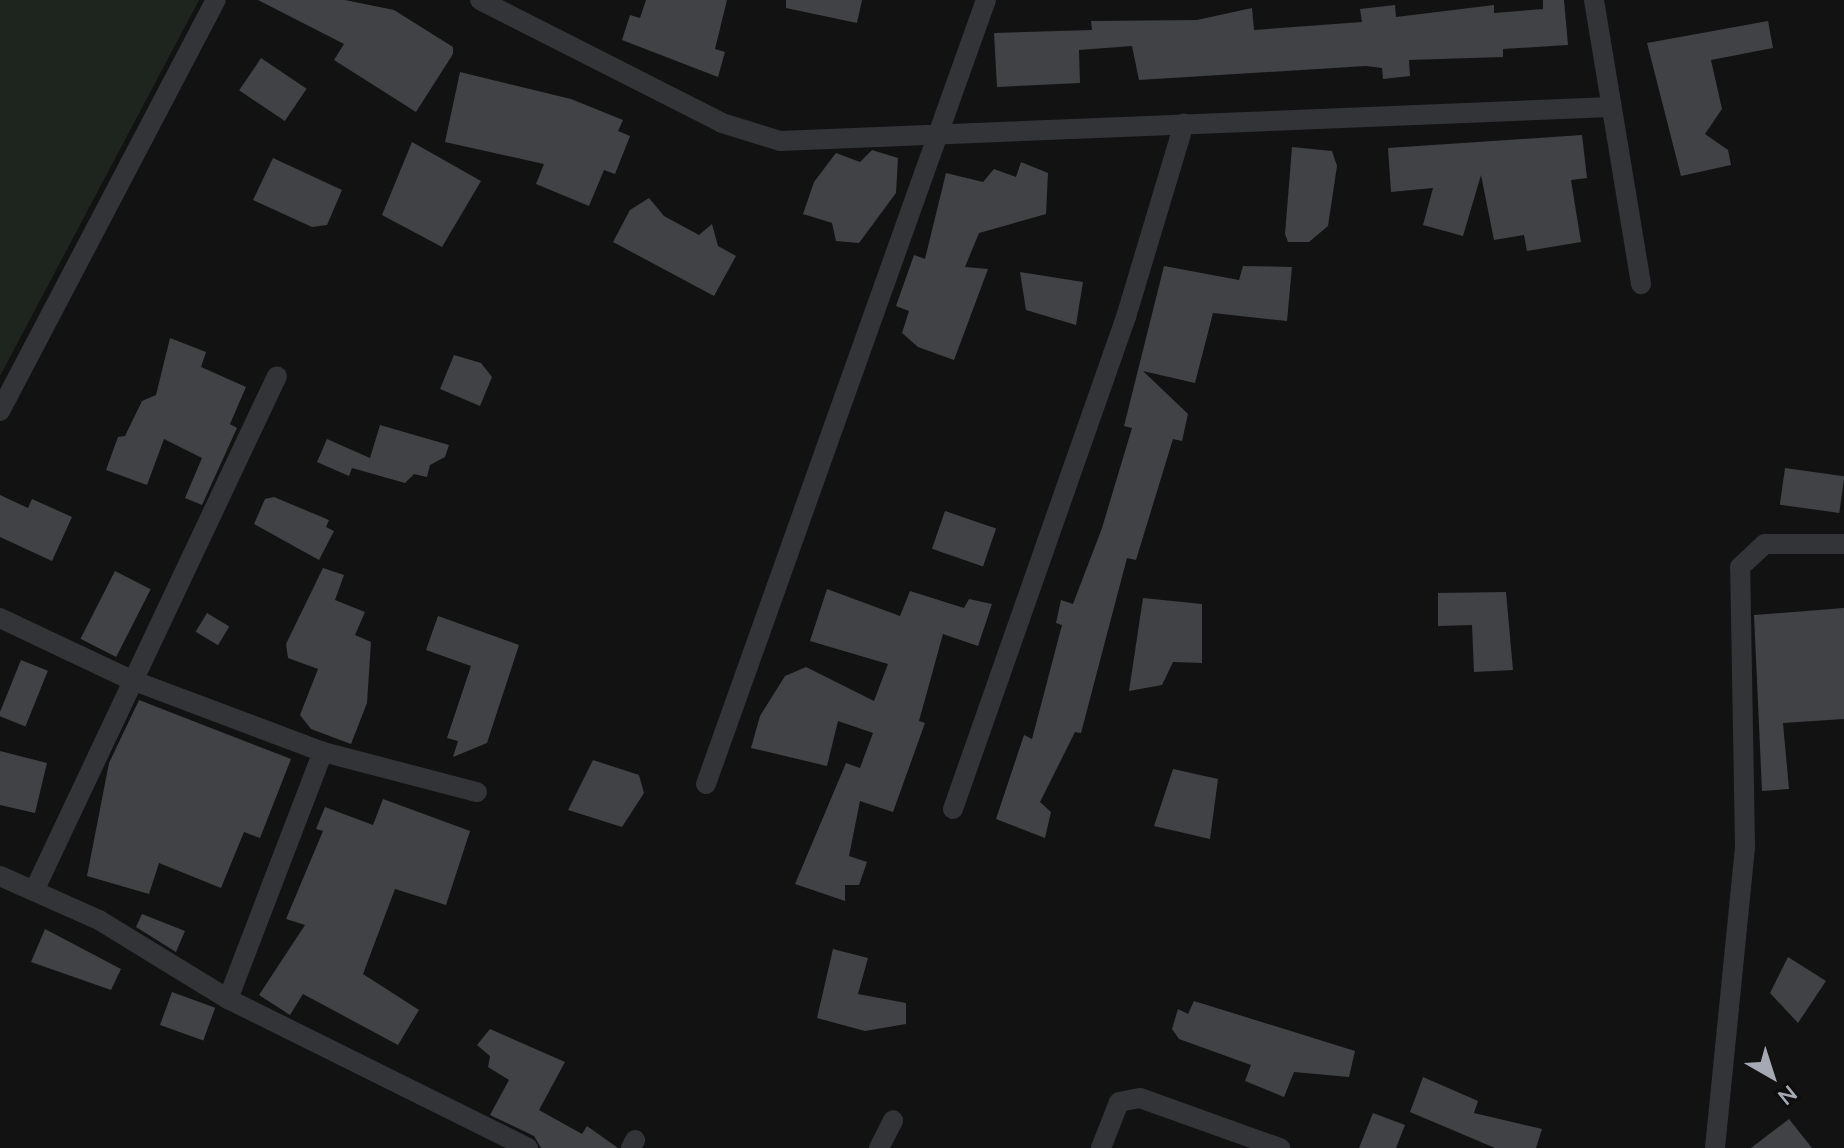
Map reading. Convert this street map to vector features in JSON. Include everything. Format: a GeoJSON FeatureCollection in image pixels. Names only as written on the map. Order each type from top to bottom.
{"type":"FeatureCollection","features":[{"type":"Feature","properties":{"kind":"street"},"geometry":{"type":"LineString","coordinates":[[0,411],[216,0]]}},
{"type":"Feature","properties":{"kind":"street"},"geometry":{"type":"LineString","coordinates":[[480,0],[722,123],[780,141],[944,130],[1611,107]]}},
{"type":"Feature","properties":{"kind":"street"},"geometry":{"type":"LineString","coordinates":[[706,784],[944,130],[986,0]]}},
{"type":"Feature","properties":{"kind":"street"},"geometry":{"type":"LineString","coordinates":[[1594,0],[1641,284]]}},
{"type":"Feature","properties":{"kind":"street"},"geometry":{"type":"LineString","coordinates":[[953,809],[1126,317],[1184,124]]}},
{"type":"Feature","properties":{"kind":"street"},"geometry":{"type":"LineString","coordinates":[[34,891],[129,679],[277,376]]}},
{"type":"Feature","properties":{"kind":"street"},"geometry":{"type":"LineString","coordinates":[[1716,1147],[1745,845],[1740,567],[1774,541],[1844,544]]}},
{"type":"Feature","properties":{"kind":"street"},"geometry":{"type":"LineString","coordinates":[[0,618],[129,679],[323,752],[477,792]]}},
{"type":"Feature","properties":{"kind":"street"},"geometry":{"type":"LineString","coordinates":[[228,999],[323,752]]}},
{"type":"Feature","properties":{"kind":"street"},"geometry":{"type":"LineString","coordinates":[[0,876],[99,920],[228,999],[528,1148]]}},
{"type":"Feature","properties":{"kind":"street"},"geometry":{"type":"LineString","coordinates":[[1101,1148],[1119,1102],[1140,1098],[1280,1148]]}},
{"type":"Feature","properties":{"kind":"street"},"geometry":{"type":"LineString","coordinates":[[879,1148],[893,1120]]}},
{"type":"Feature","properties":{"kind":"shaded area"},"geometry":{"type":"Polygon","coordinates":[[[0,0],[199,0],[0,376],[0,0]]]}},
{"type":"Feature","properties":{"kind":"building"},"geometry":{"type":"Polygon","coordinates":[[[258,0],[345,0],[394,10],[453,47],[453,54],[416,112],[334,60],[344,44],[258,0]]]}},
{"type":"Feature","properties":{"kind":"building"},"geometry":{"type":"Polygon","coordinates":[[[646,0],[727,0],[715,49],[725,52],[718,77],[622,40],[630,15],[640,18],[646,0]]]}},
{"type":"Feature","properties":{"kind":"building"},"geometry":{"type":"Polygon","coordinates":[[[786,0],[862,0],[857,23],[786,8],[786,0]]]}},
{"type":"Feature","properties":{"kind":"building"},"geometry":{"type":"Polygon","coordinates":[[[1543,0],[1564,0],[1568,45],[1503,49],[1503,57],[1409,60],[1410,76],[1383,79],[1382,68],[1366,66],[1139,80],[1132,46],[1079,50],[1080,83],[997,87],[994,33],[1092,30],[1091,21],[1197,20],[1252,8],[1254,30],[1362,22],[1360,9],[1395,5],[1396,17],[1494,5],[1494,13],[1543,9],[1543,0]]]}},
{"type":"Feature","properties":{"kind":"building"},"geometry":{"type":"Polygon","coordinates":[[[1768,21],[1773,48],[1711,60],[1722,109],[1705,134],[1728,150],[1731,165],[1681,176],[1647,43],[1768,21]]]}},
{"type":"Feature","properties":{"kind":"building"},"geometry":{"type":"Polygon","coordinates":[[[261,58],[307,89],[285,121],[239,90],[261,58]]]}},
{"type":"Feature","properties":{"kind":"building"},"geometry":{"type":"Polygon","coordinates":[[[460,72],[571,99],[623,120],[618,131],[630,136],[615,174],[604,170],[589,206],[536,184],[544,164],[445,142],[460,72]]]}},
{"type":"Feature","properties":{"kind":"building"},"geometry":{"type":"Polygon","coordinates":[[[1582,135],[1587,178],[1571,180],[1581,242],[1527,251],[1524,235],[1494,240],[1481,175],[1463,236],[1423,225],[1433,188],[1391,192],[1388,148],[1582,135]]]}},
{"type":"Feature","properties":{"kind":"building"},"geometry":{"type":"Polygon","coordinates":[[[412,142],[481,181],[442,247],[382,215],[412,142]]]}},
{"type":"Feature","properties":{"kind":"building"},"geometry":{"type":"Polygon","coordinates":[[[1292,147],[1332,151],[1337,166],[1328,226],[1309,242],[1288,242],[1285,234],[1292,147]]]}},
{"type":"Feature","properties":{"kind":"building"},"geometry":{"type":"Polygon","coordinates":[[[872,150],[898,158],[896,193],[859,243],[836,241],[832,223],[803,214],[814,182],[836,153],[860,162],[872,150]]]}},
{"type":"Feature","properties":{"kind":"building"},"geometry":{"type":"Polygon","coordinates":[[[273,158],[342,190],[327,225],[312,227],[253,200],[273,158]]]}},
{"type":"Feature","properties":{"kind":"building"},"geometry":{"type":"Polygon","coordinates":[[[1021,162],[1048,173],[1046,214],[979,233],[965,267],[988,269],[954,360],[918,347],[902,333],[909,311],[896,306],[914,255],[925,259],[946,173],[983,182],[994,169],[1016,177],[1021,162]]]}},
{"type":"Feature","properties":{"kind":"building"},"geometry":{"type":"Polygon","coordinates":[[[649,198],[664,216],[699,235],[712,224],[718,246],[736,256],[714,296],[613,242],[630,210],[649,198]]]}},
{"type":"Feature","properties":{"kind":"building"},"geometry":{"type":"Polygon","coordinates":[[[1164,266],[1239,280],[1243,266],[1292,267],[1287,321],[1213,313],[1195,383],[1143,371],[1188,414],[1182,441],[1173,439],[1136,560],[1127,558],[1081,733],[1075,732],[1040,802],[1051,812],[1045,838],[996,819],[1024,735],[1032,739],[1062,625],[1056,623],[1061,600],[1073,604],[1102,528],[1132,428],[1124,426],[1164,266]]]}},
{"type":"Feature","properties":{"kind":"building"},"geometry":{"type":"Polygon","coordinates":[[[1020,272],[1083,282],[1076,325],[1026,310],[1020,272]]]}},
{"type":"Feature","properties":{"kind":"building"},"geometry":{"type":"Polygon","coordinates":[[[170,338],[206,352],[201,367],[246,387],[230,424],[237,428],[202,505],[185,498],[202,458],[164,439],[147,485],[106,470],[118,437],[125,436],[142,401],[156,395],[170,338]]]}},
{"type":"Feature","properties":{"kind":"building"},"geometry":{"type":"Polygon","coordinates":[[[454,355],[481,363],[492,377],[480,406],[440,389],[454,355]]]}},
{"type":"Feature","properties":{"kind":"building"},"geometry":{"type":"Polygon","coordinates":[[[380,425],[449,445],[445,457],[430,465],[427,477],[414,474],[405,483],[352,468],[349,476],[317,462],[327,439],[370,458],[380,425]]]}},
{"type":"Feature","properties":{"kind":"building"},"geometry":{"type":"Polygon","coordinates":[[[1785,468],[1844,476],[1839,513],[1780,505],[1785,468]]]}},
{"type":"Feature","properties":{"kind":"building"},"geometry":{"type":"Polygon","coordinates":[[[0,495],[28,508],[32,499],[72,517],[52,561],[0,537],[0,495]]]}},
{"type":"Feature","properties":{"kind":"building"},"geometry":{"type":"Polygon","coordinates":[[[274,497],[329,520],[326,527],[334,531],[319,560],[254,524],[265,499],[274,497]]]}},
{"type":"Feature","properties":{"kind":"building"},"geometry":{"type":"Polygon","coordinates":[[[945,511],[996,529],[983,566],[932,549],[945,511]]]}},
{"type":"Feature","properties":{"kind":"building"},"geometry":{"type":"Polygon","coordinates":[[[323,568],[344,575],[335,600],[365,612],[355,635],[371,642],[367,703],[351,744],[311,729],[300,715],[318,669],[288,658],[286,644],[323,568]]]}},
{"type":"Feature","properties":{"kind":"building"},"geometry":{"type":"Polygon","coordinates":[[[115,571],[151,589],[116,657],[80,639],[115,571]]]}},
{"type":"Feature","properties":{"kind":"building"},"geometry":{"type":"Polygon","coordinates":[[[827,589],[900,616],[910,591],[964,608],[969,599],[992,604],[978,646],[943,634],[919,721],[925,723],[893,812],[860,801],[849,856],[867,862],[859,885],[845,885],[845,901],[795,884],[846,763],[860,768],[873,733],[838,721],[827,766],[751,748],[760,716],[785,676],[806,667],[874,701],[888,664],[810,641],[827,589]]]}},
{"type":"Feature","properties":{"kind":"building"},"geometry":{"type":"Polygon","coordinates":[[[1506,592],[1513,670],[1474,672],[1472,625],[1438,626],[1438,593],[1506,592]]]}},
{"type":"Feature","properties":{"kind":"building"},"geometry":{"type":"Polygon","coordinates":[[[1143,598],[1202,604],[1202,663],[1173,662],[1162,685],[1129,691],[1143,598]]]}},
{"type":"Feature","properties":{"kind":"building"},"geometry":{"type":"Polygon","coordinates":[[[1844,608],[1844,719],[1783,723],[1789,789],[1762,791],[1754,615],[1844,608]]]}},
{"type":"Feature","properties":{"kind":"building"},"geometry":{"type":"Polygon","coordinates":[[[207,613],[229,626],[218,645],[196,632],[207,613]]]}},
{"type":"Feature","properties":{"kind":"building"},"geometry":{"type":"Polygon","coordinates":[[[438,616],[519,645],[487,743],[453,757],[458,741],[447,738],[471,666],[426,650],[438,616]]]}},
{"type":"Feature","properties":{"kind":"building"},"geometry":{"type":"Polygon","coordinates":[[[21,660],[48,671],[25,726],[0,716],[21,660]]]}},
{"type":"Feature","properties":{"kind":"building"},"geometry":{"type":"Polygon","coordinates":[[[139,700],[291,759],[260,838],[244,832],[221,888],[159,863],[149,894],[87,876],[109,763],[139,700]]]}},
{"type":"Feature","properties":{"kind":"building"},"geometry":{"type":"Polygon","coordinates":[[[0,751],[47,763],[35,813],[0,805],[0,751]]]}},
{"type":"Feature","properties":{"kind":"building"},"geometry":{"type":"Polygon","coordinates":[[[593,760],[639,775],[644,793],[622,827],[568,810],[593,760]]]}},
{"type":"Feature","properties":{"kind":"building"},"geometry":{"type":"Polygon","coordinates":[[[1173,769],[1218,779],[1210,839],[1154,826],[1173,769]]]}},
{"type":"Feature","properties":{"kind":"building"},"geometry":{"type":"Polygon","coordinates":[[[383,799],[470,831],[446,905],[395,889],[363,974],[419,1010],[398,1045],[303,994],[290,1015],[259,995],[305,925],[286,919],[323,831],[316,829],[325,807],[373,825],[383,799]]]}},
{"type":"Feature","properties":{"kind":"building"},"geometry":{"type":"Polygon","coordinates":[[[142,914],[185,931],[176,952],[136,927],[142,914]]]}},
{"type":"Feature","properties":{"kind":"building"},"geometry":{"type":"Polygon","coordinates":[[[45,929],[121,969],[111,990],[31,962],[45,929]]]}},
{"type":"Feature","properties":{"kind":"building"},"geometry":{"type":"Polygon","coordinates":[[[833,949],[868,958],[858,994],[906,1003],[906,1024],[865,1031],[817,1018],[833,949]]]}},
{"type":"Feature","properties":{"kind":"building"},"geometry":{"type":"Polygon","coordinates":[[[1788,957],[1826,981],[1798,1023],[1770,993],[1788,957]]]}},
{"type":"Feature","properties":{"kind":"building"},"geometry":{"type":"Polygon","coordinates":[[[172,992],[215,1008],[203,1041],[160,1025],[172,992]]]}},
{"type":"Feature","properties":{"kind":"building"},"geometry":{"type":"Polygon","coordinates":[[[1194,1001],[1355,1051],[1349,1077],[1294,1072],[1284,1097],[1245,1081],[1251,1065],[1179,1039],[1172,1029],[1178,1009],[1188,1014],[1194,1001]]]}},
{"type":"Feature","properties":{"kind":"building"},"geometry":{"type":"Polygon","coordinates":[[[490,1029],[565,1062],[539,1110],[582,1134],[587,1126],[618,1148],[541,1148],[534,1136],[490,1115],[509,1080],[488,1067],[490,1056],[477,1045],[490,1029]]]}},
{"type":"Feature","properties":{"kind":"building"},"geometry":{"type":"Polygon","coordinates":[[[1423,1077],[1478,1101],[1474,1113],[1542,1129],[1536,1148],[1495,1148],[1410,1112],[1423,1077]]]}},
{"type":"Feature","properties":{"kind":"building"},"geometry":{"type":"Polygon","coordinates":[[[1373,1113],[1405,1125],[1396,1148],[1359,1148],[1373,1113]]]}},
{"type":"Feature","properties":{"kind":"building"},"geometry":{"type":"Polygon","coordinates":[[[1789,1119],[1812,1148],[1751,1148],[1789,1119]]]}}]}
